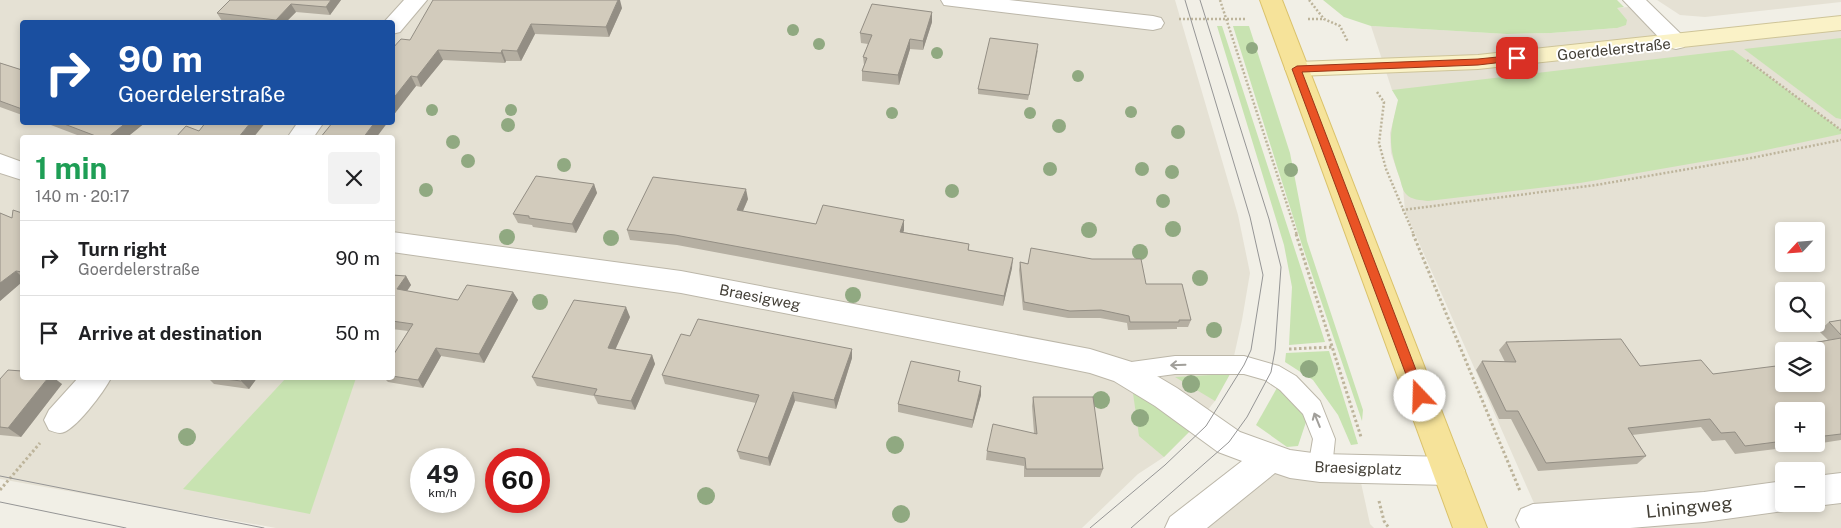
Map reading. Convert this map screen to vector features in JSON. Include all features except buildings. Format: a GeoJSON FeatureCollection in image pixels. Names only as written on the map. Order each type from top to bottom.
{"type":"FeatureCollection","features":[{"type":"Feature","properties":{"kind":"main road"},"geometry":{"type":"LineString","coordinates":[[1274,9],[1470,528]]}},
{"type":"Feature","properties":{"kind":"street"},"geometry":{"type":"LineString","coordinates":[[395,24],[416,0]]}},
{"type":"Feature","properties":{"kind":"street"},"geometry":{"type":"LineString","coordinates":[[952,0],[1153,22]]}},
{"type":"Feature","properties":{"kind":"street"},"geometry":{"type":"LineString","coordinates":[[1637,3],[1676,42]]}},
{"type":"Feature","properties":{"kind":"street","name":"Goerdelerstraße"},"geometry":{"type":"LineString","coordinates":[[1297,69],[1478,62],[1841,23]]}},
{"type":"Feature","properties":{"kind":"street"},"geometry":{"type":"LineString","coordinates":[[301,135],[310,125]]}},
{"type":"Feature","properties":{"kind":"street"},"geometry":{"type":"LineString","coordinates":[[0,162],[20,170]]}},
{"type":"Feature","properties":{"kind":"street","name":"Braesigweg"},"geometry":{"type":"LineString","coordinates":[[395,242],[681,282],[1051,353],[1090,361],[1124,372]]}},
{"type":"Feature","properties":{"kind":"street","name":"Braesigplatz"},"geometry":{"type":"LineString","coordinates":[[1124,372],[1166,397],[1228,442],[1269,458],[1290,464],[1320,468],[1448,471]]}},
{"type":"Feature","properties":{"kind":"street"},"geometry":{"type":"LineString","coordinates":[[60,420],[94,380]]}},
{"type":"Feature","properties":{"kind":"street"},"geometry":{"type":"LineString","coordinates":[[1182,528],[1269,458]]}},
{"type":"Feature","properties":{"kind":"street"},"geometry":{"type":"LineString","coordinates":[[1825,491],[1841,488]]}},
{"type":"Feature","properties":{"kind":"street","name":"Liningweg"},"geometry":{"type":"LineString","coordinates":[[1533,520],[1704,508],[1775,497]]}},
{"type":"Feature","properties":{"kind":"lane"},"geometry":{"type":"LineString","coordinates":[[1124,372],[1175,365],[1244,365],[1271,372],[1288,383],[1312,408],[1324,439],[1320,468]]}},
{"type":"Feature","properties":{"kind":"path"},"geometry":{"type":"LineString","coordinates":[[1220,0],[1331,339],[1370,469]]}},
{"type":"Feature","properties":{"kind":"path"},"geometry":{"type":"LineString","coordinates":[[1308,0],[1324,19],[1340,26]]}},
{"type":"Feature","properties":{"kind":"path"},"geometry":{"type":"LineString","coordinates":[[1153,22],[1165,20],[1226,19],[1274,9]]}},
{"type":"Feature","properties":{"kind":"path"},"geometry":{"type":"LineString","coordinates":[[1750,62],[1841,130]]}},
{"type":"Feature","properties":{"kind":"path"},"geometry":{"type":"LineString","coordinates":[[1384,102],[1379,143],[1386,169],[1533,520]]}},
{"type":"Feature","properties":{"kind":"path"},"geometry":{"type":"LineString","coordinates":[[1402,210],[1596,185],[1746,159],[1841,140]]}},
{"type":"Feature","properties":{"kind":"path"},"geometry":{"type":"LineString","coordinates":[[0,490],[60,420]]}},
{"type":"Feature","properties":{"kind":"shaded area"},"geometry":{"type":"Polygon","coordinates":[[[0,0],[1175,0],[1238,215],[1250,273],[1242,320],[1230,374],[1215,401],[1193,428],[1164,457],[1138,474],[1082,528],[276,528],[0,479],[0,0]]]}},
{"type":"Feature","properties":{"kind":"shaded area"},"geometry":{"type":"Polygon","coordinates":[[[1657,0],[1841,0],[1841,2],[1705,17],[1680,15],[1657,0]]]}},
{"type":"Feature","properties":{"kind":"shaded area"},"geometry":{"type":"Polygon","coordinates":[[[1640,6],[1676,42],[1841,23],[1841,528],[1545,528],[1405,211],[1403,188],[1391,153],[1390,133],[1399,99],[1392,90],[1371,26],[1507,34],[1617,28],[1617,8],[1640,6]]]}},
{"type":"Feature","properties":{"kind":"shaded area"},"geometry":{"type":"Polygon","coordinates":[[[1269,458],[1358,469],[1370,524],[1374,528],[1182,528],[1269,458]]]}},
{"type":"Feature","properties":{"kind":"green space"},"geometry":{"type":"Polygon","coordinates":[[[1323,0],[1617,0],[1624,7],[1617,8],[1627,20],[1626,25],[1617,28],[1551,33],[1507,34],[1371,26],[1344,17],[1323,0]]]}},
{"type":"Feature","properties":{"kind":"green space"},"geometry":{"type":"Polygon","coordinates":[[[1217,26],[1222,26],[1325,342],[1289,345],[1292,287],[1284,245],[1217,26]]]}},
{"type":"Feature","properties":{"kind":"green space"},"geometry":{"type":"Polygon","coordinates":[[[1233,26],[1249,26],[1290,153],[1307,241],[1363,410],[1362,421],[1301,242],[1233,26]]]}},
{"type":"Feature","properties":{"kind":"green space"},"geometry":{"type":"Polygon","coordinates":[[[1841,38],[1841,119],[1836,118],[1744,49],[1841,38]]]}},
{"type":"Feature","properties":{"kind":"green space"},"geometry":{"type":"Polygon","coordinates":[[[1733,50],[1841,130],[1841,134],[1747,154],[1580,183],[1428,201],[1411,197],[1404,190],[1391,146],[1398,100],[1392,90],[1733,50]]]}},
{"type":"Feature","properties":{"kind":"green space"},"geometry":{"type":"Polygon","coordinates":[[[1329,351],[1358,444],[1351,445],[1338,415],[1313,380],[1285,362],[1286,353],[1329,351]]]}},
{"type":"Feature","properties":{"kind":"green space"},"geometry":{"type":"Polygon","coordinates":[[[1230,374],[1215,401],[1175,377],[1230,374]]]}},
{"type":"Feature","properties":{"kind":"green space"},"geometry":{"type":"Polygon","coordinates":[[[284,380],[355,380],[310,514],[183,489],[284,380]]]}},
{"type":"Feature","properties":{"kind":"green space"},"geometry":{"type":"Polygon","coordinates":[[[1132,386],[1193,428],[1164,457],[1139,436],[1132,386]]]}},
{"type":"Feature","properties":{"kind":"green space"},"geometry":{"type":"Polygon","coordinates":[[[1278,386],[1308,416],[1298,446],[1287,447],[1256,425],[1278,386]]]}},
{"type":"Feature","properties":{"kind":"tram line"},"geometry":{"type":"LineString","coordinates":[[1090,528],[1165,465],[1206,426],[1244,365],[1251,350],[1263,275],[1250,217],[1185,0]]}},
{"type":"Feature","properties":{"kind":"tram line"},"geometry":{"type":"LineString","coordinates":[[1131,528],[1229,442],[1247,417],[1271,372],[1275,350],[1281,267],[1269,219],[1200,0]]}},
{"type":"Feature","properties":{"kind":"tram line"},"geometry":{"type":"LineString","coordinates":[[0,476],[264,528]]}},
{"type":"Feature","properties":{"kind":"tram line"},"geometry":{"type":"LineString","coordinates":[[0,502],[126,528]]}},
{"type":"Feature","properties":{"kind":"route"},"geometry":{"type":"LineString","coordinates":[[1420,396],[1297,69],[1478,62],[1517,58]]}}]}
